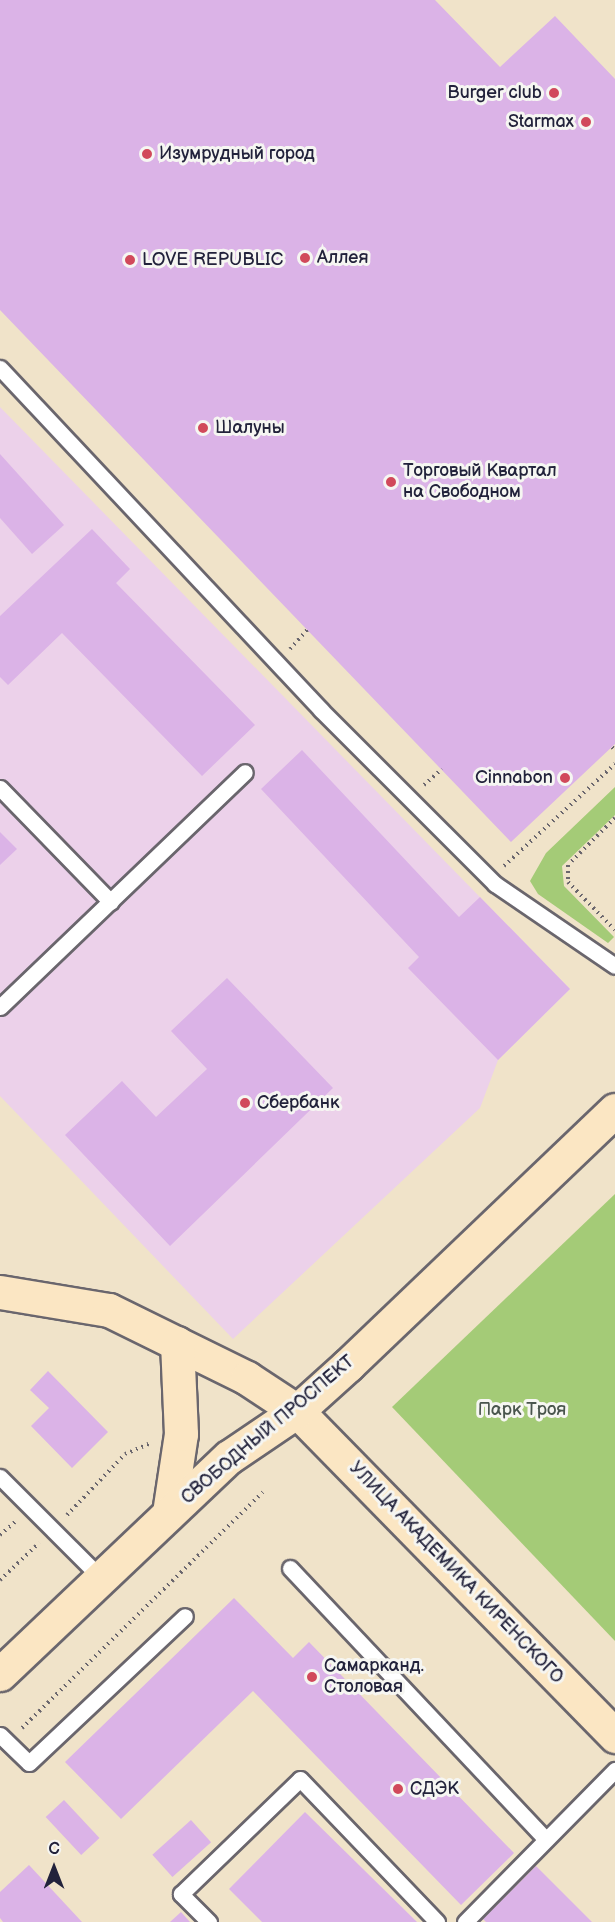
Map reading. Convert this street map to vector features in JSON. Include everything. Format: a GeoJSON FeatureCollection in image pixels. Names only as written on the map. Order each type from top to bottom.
{"type":"FeatureCollection","features":[{"type":"Feature","properties":{"kind":"main road","name":"СВОБОДНЫЙ ПРОСПЕКТ"},"geometry":{"type":"LineString","coordinates":[[0,1674],[229,1457],[297,1411],[615,1110]]}},
{"type":"Feature","properties":{"kind":"main road","name":"УЛИЦА АКАДЕМИКА КИРЕНСКОГО"},"geometry":{"type":"LineString","coordinates":[[0,1292],[109,1310],[247,1378],[297,1411],[615,1736]]}},
{"type":"Feature","properties":{"kind":"main road"},"geometry":{"type":"LineString","coordinates":[[169,1513],[181,1434],[177,1343]]}},
{"type":"Feature","properties":{"kind":"lane"},"geometry":{"type":"LineString","coordinates":[[0,368],[314,702],[491,879],[615,966]]}},
{"type":"Feature","properties":{"kind":"lane"},"geometry":{"type":"LineString","coordinates":[[0,1007],[245,772]]}},
{"type":"Feature","properties":{"kind":"lane"},"geometry":{"type":"LineString","coordinates":[[0,788],[111,902]]}},
{"type":"Feature","properties":{"kind":"lane"},"geometry":{"type":"LineString","coordinates":[[0,1477],[100,1577]]}},
{"type":"Feature","properties":{"kind":"lane"},"geometry":{"type":"LineString","coordinates":[[290,1568],[545,1839]]}},
{"type":"Feature","properties":{"kind":"lane"},"geometry":{"type":"LineString","coordinates":[[3,1739],[29,1763],[185,1616]]}},
{"type":"Feature","properties":{"kind":"lane"},"geometry":{"type":"LineString","coordinates":[[465,1922],[615,1770]]}},
{"type":"Feature","properties":{"kind":"lane"},"geometry":{"type":"LineString","coordinates":[[209,1922],[181,1894],[300,1779],[437,1922]]}},
{"type":"Feature","properties":{"kind":"path"},"geometry":{"type":"LineString","coordinates":[[491,879],[615,764]]}},
{"type":"Feature","properties":{"kind":"path"},"geometry":{"type":"LineString","coordinates":[[615,818],[568,866],[568,882],[615,930]]}},
{"type":"Feature","properties":{"kind":"path"},"geometry":{"type":"LineString","coordinates":[[0,1580],[54,1529],[125,1454],[157,1440]]}},
{"type":"Feature","properties":{"kind":"path"},"geometry":{"type":"LineString","coordinates":[[3,1739],[263,1492]]}},
{"type":"Feature","properties":{"kind":"shaded area"},"geometry":{"type":"Polygon","coordinates":[[[0,407],[570,989],[498,1060],[480,1108],[233,1339],[0,1096],[0,407]]]}},
{"type":"Feature","properties":{"kind":"green space"},"geometry":{"type":"Polygon","coordinates":[[[615,787],[615,815],[562,866],[564,886],[614,937],[608,943],[538,894],[530,881],[546,853],[615,787]]]}},
{"type":"Feature","properties":{"kind":"green space","name":"Парк Троя"},"geometry":{"type":"Polygon","coordinates":[[[615,1194],[615,1641],[392,1407],[615,1194]]]}},
{"type":"Feature","properties":{"kind":"building","name":"Торговый Квартал на Свободном"},"geometry":{"type":"Polygon","coordinates":[[[0,0],[435,0],[500,67],[555,16],[615,79],[615,744],[511,842],[0,310],[0,0]]]}},
{"type":"Feature","properties":{"kind":"building"},"geometry":{"type":"Polygon","coordinates":[[[0,454],[64,525],[32,554],[0,518],[0,454]]]}},
{"type":"Feature","properties":{"kind":"building"},"geometry":{"type":"Polygon","coordinates":[[[92,529],[130,569],[116,583],[255,725],[202,776],[62,633],[8,685],[0,677],[0,616],[92,529]]]}},
{"type":"Feature","properties":{"kind":"building"},"geometry":{"type":"Polygon","coordinates":[[[302,750],[459,917],[480,897],[570,989],[498,1060],[408,968],[419,957],[261,789],[302,750]]]}},
{"type":"Feature","properties":{"kind":"building"},"geometry":{"type":"Polygon","coordinates":[[[0,832],[17,849],[0,865],[0,832]]]}},
{"type":"Feature","properties":{"kind":"building","name":"Сбербанк"},"geometry":{"type":"Polygon","coordinates":[[[227,978],[333,1088],[170,1246],[65,1135],[122,1081],[156,1117],[207,1069],[171,1031],[227,978]]]}},
{"type":"Feature","properties":{"kind":"building"},"geometry":{"type":"Polygon","coordinates":[[[48,1371],[108,1432],[72,1468],[31,1426],[49,1408],[30,1390],[48,1371]]]}},
{"type":"Feature","properties":{"kind":"building"},"geometry":{"type":"Polygon","coordinates":[[[234,1598],[293,1658],[309,1642],[514,1853],[461,1905],[253,1691],[121,1819],[65,1762],[234,1598]]]}},
{"type":"Feature","properties":{"kind":"building"},"geometry":{"type":"Polygon","coordinates":[[[64,1800],[99,1838],[81,1855],[46,1817],[64,1800]]]}},
{"type":"Feature","properties":{"kind":"building"},"geometry":{"type":"Polygon","coordinates":[[[305,1812],[417,1922],[262,1922],[229,1889],[305,1812]]]}},
{"type":"Feature","properties":{"kind":"building"},"geometry":{"type":"Polygon","coordinates":[[[191,1820],[211,1842],[172,1877],[152,1855],[191,1820]]]}},
{"type":"Feature","properties":{"kind":"building"},"geometry":{"type":"Polygon","coordinates":[[[29,1865],[82,1922],[3,1922],[0,1918],[0,1892],[29,1865]]]}},
{"type":"Feature","properties":{"kind":"building"},"geometry":{"type":"Polygon","coordinates":[[[536,1866],[592,1922],[486,1922],[483,1919],[536,1866]]]}},
{"type":"Feature","properties":{"kind":"building"},"geometry":{"type":"Polygon","coordinates":[[[181,1912],[190,1922],[170,1922],[181,1912]]]}},
{"type":"Feature","properties":{"kind":"place","name":"Burger club"},"geometry":{"type":"Point","coordinates":[554,93]}},
{"type":"Feature","properties":{"kind":"place","name":"Starmax"},"geometry":{"type":"Point","coordinates":[586,122]}},
{"type":"Feature","properties":{"kind":"place","name":"Изумрудный город"},"geometry":{"type":"Point","coordinates":[147,154]}},
{"type":"Feature","properties":{"kind":"place","name":"Аллея"},"geometry":{"type":"Point","coordinates":[305,258]}},
{"type":"Feature","properties":{"kind":"place","name":"LOVE REPUBLIC"},"geometry":{"type":"Point","coordinates":[130,260]}},
{"type":"Feature","properties":{"kind":"place","name":"Шалуны"},"geometry":{"type":"Point","coordinates":[203,428]}},
{"type":"Feature","properties":{"kind":"place","name":"Торговый Квартал на Свободном"},"geometry":{"type":"Point","coordinates":[391,482]}},
{"type":"Feature","properties":{"kind":"place","name":"Cinnabon"},"geometry":{"type":"Point","coordinates":[565,778]}},
{"type":"Feature","properties":{"kind":"place","name":"Сбербанк"},"geometry":{"type":"Point","coordinates":[245,1103]}},
{"type":"Feature","properties":{"kind":"place","name":"Самарканд. Столовая"},"geometry":{"type":"Point","coordinates":[312,1677]}},
{"type":"Feature","properties":{"kind":"place","name":"СДЭК"},"geometry":{"type":"Point","coordinates":[398,1789]}}]}
